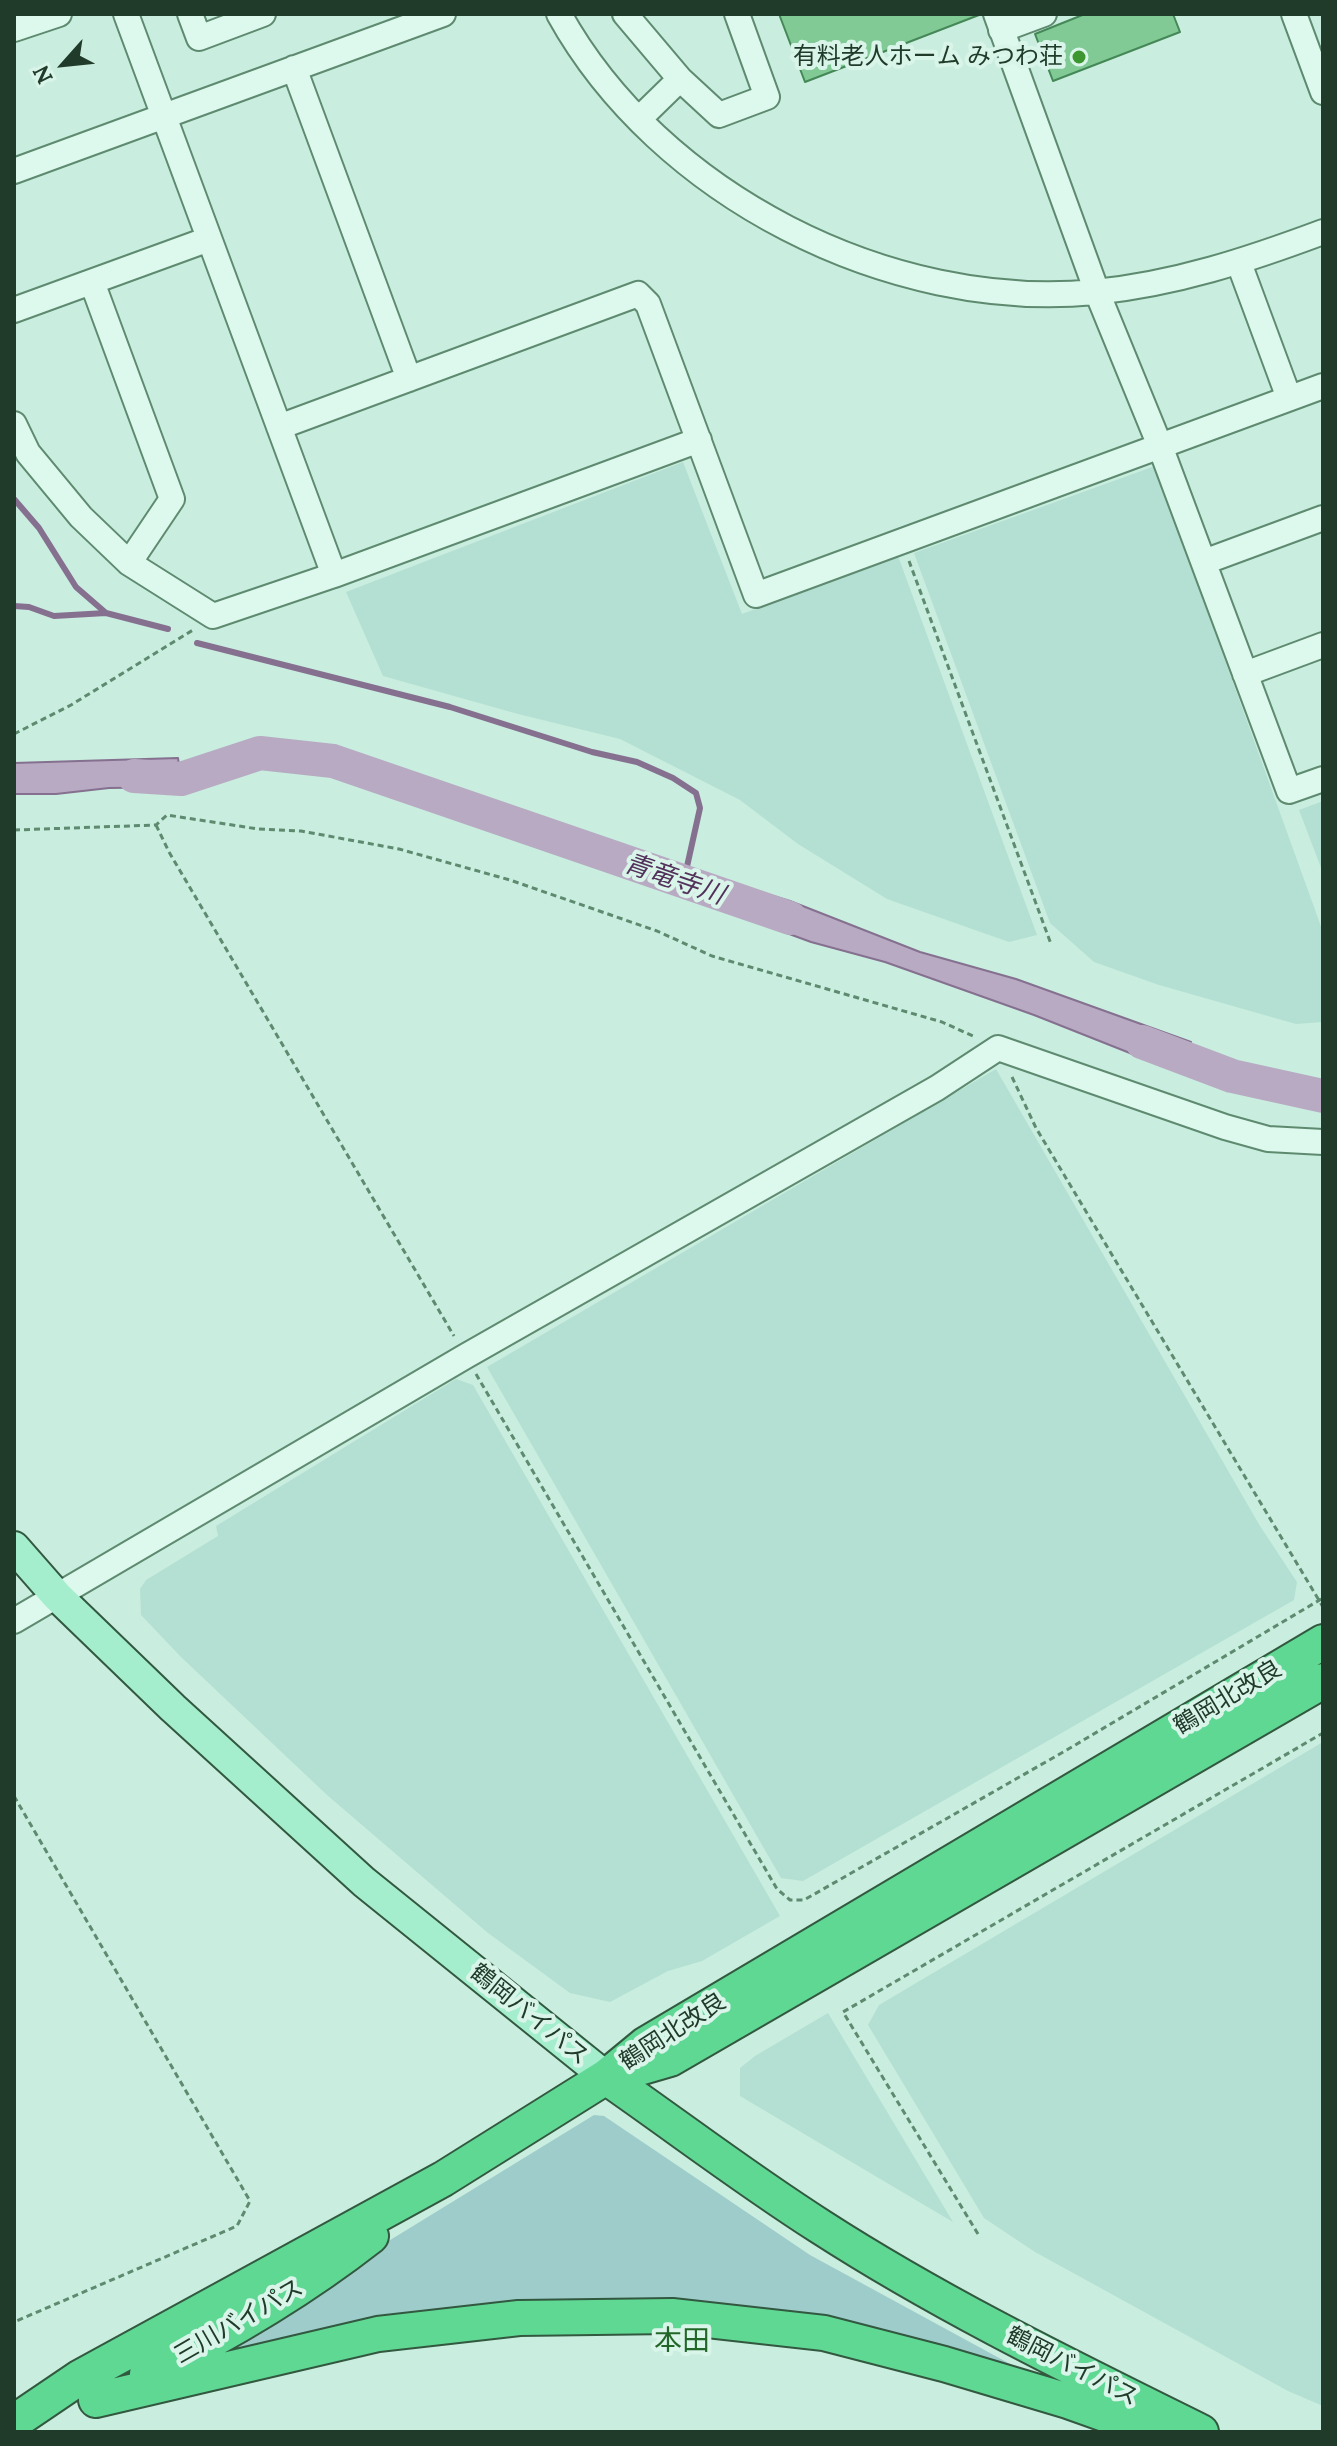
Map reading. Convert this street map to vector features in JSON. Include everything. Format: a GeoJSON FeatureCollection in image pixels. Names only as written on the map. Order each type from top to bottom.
{"type":"FeatureCollection","features":[{"type":"Feature","properties":{"kind":"highway","name":"鶴岡北改良"},"geometry":{"type":"LineString","coordinates":[[606,2077],[646,2044],[1323,1642]]}},
{"type":"Feature","properties":{"kind":"highway","name":"鶴岡北改良"},"geometry":{"type":"LineString","coordinates":[[606,2077],[670,2059],[1323,1681]]}},
{"type":"Feature","properties":{"kind":"highway","name":"三川バイパス"},"geometry":{"type":"LineString","coordinates":[[14,2422],[79,2378],[443,2179],[606,2077]]}},
{"type":"Feature","properties":{"kind":"highway","name":"鶴岡バイパス"},"geometry":{"type":"LineString","coordinates":[[606,2077],[820,2226],[889,2268],[1030,2348],[1201,2432]]}},
{"type":"Feature","properties":{"kind":"highway","name":"三川バイパス"},"geometry":{"type":"LineString","coordinates":[[14,2431],[96,2400],[184,2355],[297,2290],[443,2179]]}},
{"type":"Feature","properties":{"kind":"highway"},"geometry":{"type":"LineString","coordinates":[[96,2400],[378,2334],[519,2318],[672,2316],[824,2333],[1068,2401],[1155,2432]]}},
{"type":"Feature","properties":{"kind":"main road","name":"鶴岡バイパス"},"geometry":{"type":"LineString","coordinates":[[14,1547],[57,1596],[173,1708],[364,1882],[606,2077]]}},
{"type":"Feature","properties":{"kind":"street"},"geometry":{"type":"LineString","coordinates":[[14,29],[59,14]]}},
{"type":"Feature","properties":{"kind":"street"},"geometry":{"type":"LineString","coordinates":[[126,14],[334,575]]}},
{"type":"Feature","properties":{"kind":"street"},"geometry":{"type":"LineString","coordinates":[[190,14],[199,38],[263,14]]}},
{"type":"Feature","properties":{"kind":"street"},"geometry":{"type":"LineString","coordinates":[[14,171],[443,14]]}},
{"type":"Feature","properties":{"kind":"street"},"geometry":{"type":"LineString","coordinates":[[559,14],[586,58],[639,119],[672,150],[726,191],[813,241],[921,279],[973,289],[1025,293],[1097,292],[1163,281],[1239,263],[1323,232]]}},
{"type":"Feature","properties":{"kind":"street"},"geometry":{"type":"LineString","coordinates":[[625,14],[680,79],[719,115],[767,97],[737,14]]}},
{"type":"Feature","properties":{"kind":"street"},"geometry":{"type":"LineString","coordinates":[[1044,14],[998,22],[1097,292],[1160,446],[1289,791],[1323,779]]}},
{"type":"Feature","properties":{"kind":"street"},"geometry":{"type":"LineString","coordinates":[[1294,14],[1318,64],[1323,92]]}},
{"type":"Feature","properties":{"kind":"street"},"geometry":{"type":"LineString","coordinates":[[294,68],[409,379]]}},
{"type":"Feature","properties":{"kind":"street"},"geometry":{"type":"LineString","coordinates":[[639,119],[680,79]]}},
{"type":"Feature","properties":{"kind":"street"},"geometry":{"type":"LineString","coordinates":[[14,310],[209,239]]}},
{"type":"Feature","properties":{"kind":"street"},"geometry":{"type":"LineString","coordinates":[[1239,263],[1289,398]]}},
{"type":"Feature","properties":{"kind":"street"},"geometry":{"type":"LineString","coordinates":[[92,282],[172,499],[129,563]]}},
{"type":"Feature","properties":{"kind":"street"},"geometry":{"type":"LineString","coordinates":[[279,427],[638,294],[648,304],[756,595],[1323,386]]}},
{"type":"Feature","properties":{"kind":"street"},"geometry":{"type":"LineString","coordinates":[[14,424],[28,453],[72,507],[129,563],[213,616],[334,575],[699,440]]}},
{"type":"Feature","properties":{"kind":"street"},"geometry":{"type":"LineString","coordinates":[[1204,562],[1323,518]]}},
{"type":"Feature","properties":{"kind":"street"},"geometry":{"type":"LineString","coordinates":[[1245,674],[1323,645]]}},
{"type":"Feature","properties":{"kind":"street"},"geometry":{"type":"LineString","coordinates":[[14,1621],[466,1356],[937,1088],[998,1048],[1225,1127],[1268,1139],[1323,1142]]}},
{"type":"Feature","properties":{"kind":"path"},"geometry":{"type":"LineString","coordinates":[[902,542],[1051,944]]}},
{"type":"Feature","properties":{"kind":"path"},"geometry":{"type":"LineString","coordinates":[[14,734],[71,705],[213,616]]}},
{"type":"Feature","properties":{"kind":"path"},"geometry":{"type":"LineString","coordinates":[[14,830],[156,825],[167,815],[258,829],[301,831],[399,849],[510,880],[657,931],[712,956],[942,1022],[998,1048],[1036,1128],[1323,1607]]}},
{"type":"Feature","properties":{"kind":"path"},"geometry":{"type":"LineString","coordinates":[[156,825],[777,1889],[790,1900],[804,1900],[1065,1751],[1321,1599]]}},
{"type":"Feature","properties":{"kind":"path"},"geometry":{"type":"LineString","coordinates":[[978,2234],[843,2012],[1323,1733]]}},
{"type":"Feature","properties":{"kind":"path"},"geometry":{"type":"LineString","coordinates":[[14,1796],[250,2201],[237,2226],[14,2322]]}},
{"type":"Feature","properties":{"kind":"shaded area"},"geometry":{"type":"Polygon","coordinates":[[[683,462],[742,614],[898,556],[1037,935],[1009,942],[887,899],[798,844],[740,800],[620,739],[383,676],[346,592],[683,462]]]}},
{"type":"Feature","properties":{"kind":"shaded area"},"geometry":{"type":"Polygon","coordinates":[[[1155,466],[1323,932],[1323,1022],[1296,1024],[1159,985],[1094,962],[1050,923],[914,553],[1155,466]]]}},
{"type":"Feature","properties":{"kind":"shaded area"},"geometry":{"type":"Polygon","coordinates":[[[178,758],[182,787],[14,794],[14,763],[178,758]]]}},
{"type":"Feature","properties":{"kind":"shaded area"},"geometry":{"type":"Polygon","coordinates":[[[1323,801],[1323,873],[1299,810],[1323,801]]]}},
{"type":"Feature","properties":{"kind":"shaded area"},"geometry":{"type":"Polygon","coordinates":[[[750,889],[790,901],[920,952],[1016,979],[1191,1042],[1180,1069],[1145,1059],[1034,1015],[885,962],[811,942],[743,917],[750,889]]]}},
{"type":"Feature","properties":{"kind":"shaded area"},"geometry":{"type":"Polygon","coordinates":[[[996,1069],[1260,1526],[1297,1582],[1294,1600],[803,1881],[781,1878],[487,1367],[996,1069]]]}},
{"type":"Feature","properties":{"kind":"shaded area"},"geometry":{"type":"Polygon","coordinates":[[[456,1379],[473,1385],[780,1916],[702,1961],[668,1971],[610,2002],[570,1993],[488,1933],[327,1795],[141,1615],[140,1589],[146,1580],[218,1536],[216,1526],[456,1379]]]}},
{"type":"Feature","properties":{"kind":"shaded area"},"geometry":{"type":"Polygon","coordinates":[[[1323,1742],[1323,2406],[1288,2391],[1035,2252],[984,2218],[868,2025],[879,2005],[1323,1742]]]}},
{"type":"Feature","properties":{"kind":"shaded area"},"geometry":{"type":"Polygon","coordinates":[[[828,2013],[953,2222],[740,2096],[740,2068],[828,2013]]]}},
{"type":"Feature","properties":{"kind":"shaded area"},"geometry":{"type":"Polygon","coordinates":[[[594,2115],[604,2116],[810,2255],[1034,2377],[594,2303],[193,2361],[594,2115]]]}},
{"type":"Feature","properties":{"kind":"building"},"geometry":{"type":"Polygon","coordinates":[[[779,14],[979,14],[979,15],[805,82],[779,14]]]}},
{"type":"Feature","properties":{"kind":"building","name":"有料老人ホーム みつわ荘"},"geometry":{"type":"Polygon","coordinates":[[[1085,14],[1173,14],[1180,32],[1053,81],[1035,34],[1085,14]]]}},
{"type":"Feature","properties":{"kind":"waterway"},"geometry":{"type":"LineString","coordinates":[[14,499],[39,528],[76,587],[106,613]]}},
{"type":"Feature","properties":{"kind":"waterway"},"geometry":{"type":"LineString","coordinates":[[14,606],[29,607],[54,616],[106,613],[168,629]]}},
{"type":"Feature","properties":{"kind":"waterway"},"geometry":{"type":"LineString","coordinates":[[197,643],[450,707],[592,752],[637,762],[673,778],[696,793],[700,808],[684,880]]}},
{"type":"Feature","properties":{"kind":"waterway","name":"青竜寺川"},"geometry":{"type":"LineString","coordinates":[[134,776],[181,779],[260,753],[333,761],[790,918]]}},
{"type":"Feature","properties":{"kind":"waterway","name":"青竜寺川"},"geometry":{"type":"LineString","coordinates":[[1142,1042],[1232,1076],[1323,1096]]}},
{"type":"Feature","properties":{"kind":"place","name":"有料老人ホーム みつわ荘"},"geometry":{"type":"Point","coordinates":[1079,57]}},
{"type":"Feature","properties":{"kind":"district","name":"本田"},"geometry":{"type":"Point","coordinates":[682,2342]}}]}
